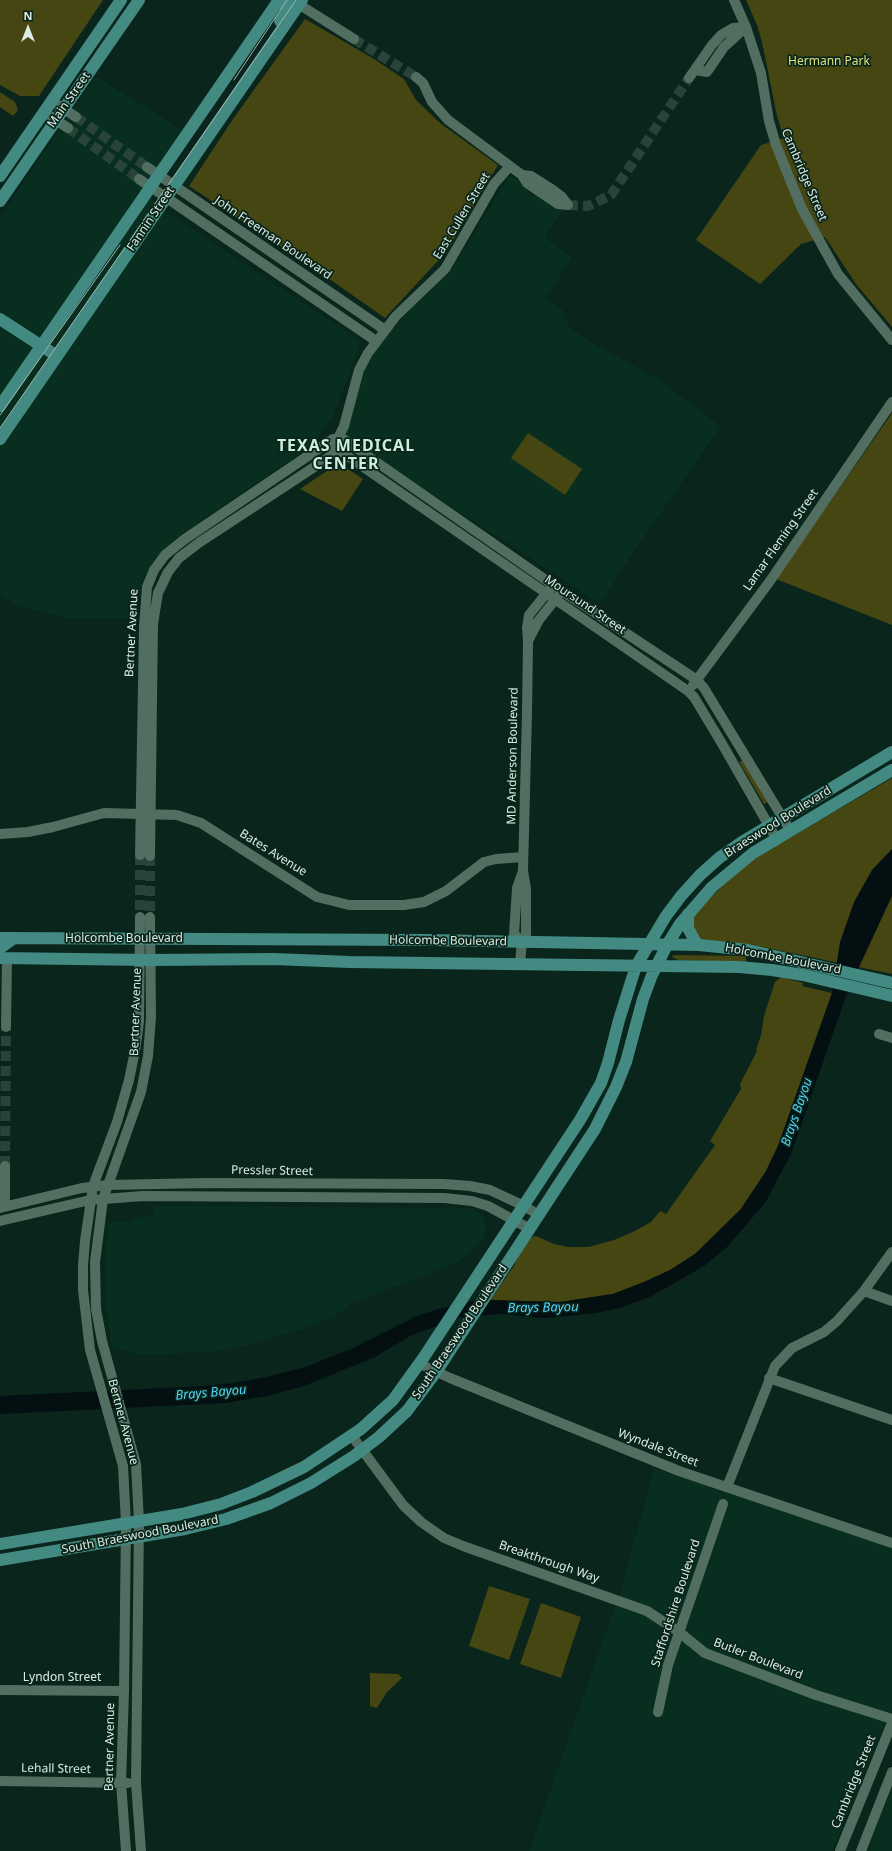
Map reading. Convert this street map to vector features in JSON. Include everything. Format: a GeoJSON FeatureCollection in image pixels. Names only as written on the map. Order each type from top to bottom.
{"type":"FeatureCollection","features":[{"type":"Feature","properties":{"kind":"main road","name":"Main Street"},"geometry":{"type":"LineString","coordinates":[[0,176],[121,0]]}},
{"type":"Feature","properties":{"kind":"main road","name":"Main Street"},"geometry":{"type":"LineString","coordinates":[[0,201],[139,0]]}},
{"type":"Feature","properties":{"kind":"main road","name":"Fannin Street"},"geometry":{"type":"LineString","coordinates":[[0,406],[279,0]]}},
{"type":"Feature","properties":{"kind":"main road"},"geometry":{"type":"LineString","coordinates":[[264,56],[270,37],[286,13],[288,3],[287,0]]}},
{"type":"Feature","properties":{"kind":"main road","name":"Fannin Street"},"geometry":{"type":"LineString","coordinates":[[0,439],[264,56],[297,1]]}},
{"type":"Feature","properties":{"kind":"main road"},"geometry":{"type":"LineString","coordinates":[[0,319],[57,356]]}},
{"type":"Feature","properties":{"kind":"main road","name":"Braeswood Boulevard"},"geometry":{"type":"LineString","coordinates":[[636,966],[666,916],[700,875],[719,858],[768,825],[892,752]]}},
{"type":"Feature","properties":{"kind":"main road","name":"Braeswood Boulevard"},"geometry":{"type":"LineString","coordinates":[[655,966],[688,914],[712,887],[731,870],[776,838],[892,770]]}},
{"type":"Feature","properties":{"kind":"main road"},"geometry":{"type":"LineString","coordinates":[[688,914],[688,928],[699,945]]}},
{"type":"Feature","properties":{"kind":"main road","name":"Holcombe Boulevard"},"geometry":{"type":"LineString","coordinates":[[0,938],[522,941],[699,945],[748,950],[807,962],[889,982]]}},
{"type":"Feature","properties":{"kind":"main road"},"geometry":{"type":"LineString","coordinates":[[2,955],[14,938]]}},
{"type":"Feature","properties":{"kind":"main road"},"geometry":{"type":"LineString","coordinates":[[274,959],[275,940]]}},
{"type":"Feature","properties":{"kind":"main road","name":"Holcombe Boulevard"},"geometry":{"type":"LineString","coordinates":[[2,955],[145,960],[274,959],[350,962],[739,967],[803,975],[887,994]]}},
{"type":"Feature","properties":{"kind":"main road","name":"South Braeswood Boulevard"},"geometry":{"type":"LineString","coordinates":[[0,1544],[139,1522],[182,1514],[222,1504],[252,1492],[304,1466],[352,1436],[393,1400],[422,1361],[485,1266],[580,1120],[601,1083],[609,1061],[619,1020],[636,966]]}},
{"type":"Feature","properties":{"kind":"main road","name":"South Braeswood Boulevard"},"geometry":{"type":"LineString","coordinates":[[0,1560],[185,1529],[226,1519],[271,1503],[312,1483],[362,1450],[379,1436],[406,1411],[436,1372],[446,1354],[595,1129],[616,1087],[626,1062],[643,999],[655,966]]}},
{"type":"Feature","properties":{"kind":"main road"},"geometry":{"type":"LineString","coordinates":[[271,1503],[270,1494],[289,1480],[304,1466]]}},
{"type":"Feature","properties":{"kind":"main road"},"geometry":{"type":"LineString","coordinates":[[222,1504],[226,1519]]}},
{"type":"Feature","properties":{"kind":"street","name":"Cambridge Street"},"geometry":{"type":"LineString","coordinates":[[734,0],[746,27],[761,73],[769,121],[776,144],[802,209],[838,274],[892,340]]}},
{"type":"Feature","properties":{"kind":"street"},"geometry":{"type":"LineString","coordinates":[[297,1],[354,39]]}},
{"type":"Feature","properties":{"kind":"street"},"geometry":{"type":"LineString","coordinates":[[692,74],[712,45],[721,35],[733,28],[746,27]]}},
{"type":"Feature","properties":{"kind":"street"},"geometry":{"type":"LineString","coordinates":[[416,77],[423,83],[432,102],[441,113],[522,174]]}},
{"type":"Feature","properties":{"kind":"street"},"geometry":{"type":"LineString","coordinates":[[52,101],[76,117]]}},
{"type":"Feature","properties":{"kind":"street"},"geometry":{"type":"LineString","coordinates":[[44,112],[55,121],[68,128]]}},
{"type":"Feature","properties":{"kind":"street","name":"East Cullen Street"},"geometry":{"type":"LineString","coordinates":[[385,330],[396,316],[445,269],[494,184],[510,166]]}},
{"type":"Feature","properties":{"kind":"street","name":"John Freeman Boulevard"},"geometry":{"type":"LineString","coordinates":[[147,167],[385,330]]}},
{"type":"Feature","properties":{"kind":"street"},"geometry":{"type":"LineString","coordinates":[[139,178],[376,342]]}},
{"type":"Feature","properties":{"kind":"street"},"geometry":{"type":"LineString","coordinates":[[216,232],[224,220]]}},
{"type":"Feature","properties":{"kind":"street"},"geometry":{"type":"LineString","coordinates":[[304,292],[313,281]]}},
{"type":"Feature","properties":{"kind":"street"},"geometry":{"type":"LineString","coordinates":[[336,449],[339,436],[344,426],[359,370],[368,353],[385,330]]}},
{"type":"Feature","properties":{"kind":"street","name":"Lamar Fleming Street"},"geometry":{"type":"LineString","coordinates":[[688,691],[770,581],[892,402]]}},
{"type":"Feature","properties":{"kind":"street","name":"Bertner Avenue"},"geometry":{"type":"LineString","coordinates":[[145,855],[144,627],[147,587],[154,570],[165,555],[185,539],[315,452],[327,442],[339,436]]}},
{"type":"Feature","properties":{"kind":"street","name":"Moursund Street"},"geometry":{"type":"LineString","coordinates":[[339,436],[557,588],[697,680],[704,688],[783,816],[790,830]]}},
{"type":"Feature","properties":{"kind":"street","name":"Moursund Street"},"geometry":{"type":"LineString","coordinates":[[327,442],[545,594],[688,691],[694,697],[721,742],[776,838]]}},
{"type":"Feature","properties":{"kind":"street","name":"Bertner Avenue"},"geometry":{"type":"LineString","coordinates":[[145,814],[153,624],[158,592],[168,572],[179,558],[200,542],[322,462],[336,449]]}},
{"type":"Feature","properties":{"kind":"street","name":"MD Anderson Boulevard"},"geometry":{"type":"LineString","coordinates":[[520,964],[522,941],[514,934],[516,888],[523,871],[528,641],[527,628],[530,615],[545,594],[557,588]]}},
{"type":"Feature","properties":{"kind":"street","name":"MD Anderson Boulevard"},"geometry":{"type":"LineString","coordinates":[[528,641],[539,620],[554,600],[557,588]]}},
{"type":"Feature","properties":{"kind":"street","name":"Bates Avenue"},"geometry":{"type":"LineString","coordinates":[[0,834],[28,832],[53,827],[104,813],[177,815],[201,823],[317,897],[349,905],[424,902],[446,892],[484,862],[496,859],[523,858]]}},
{"type":"Feature","properties":{"kind":"street","name":"Bertner Avenue"},"geometry":{"type":"LineString","coordinates":[[126,1851],[121,1783],[126,1539],[123,1466],[90,1350],[83,1290],[85,1241],[90,1200],[93,1186],[129,1080],[138,1029],[145,960],[145,917]]}},
{"type":"Feature","properties":{"kind":"street"},"geometry":{"type":"LineString","coordinates":[[2,955],[3,995],[6,1027]]}},
{"type":"Feature","properties":{"kind":"street","name":"Bertner Avenue"},"geometry":{"type":"LineString","coordinates":[[141,1851],[136,1783],[139,1522],[136,1464],[102,1341],[96,1309],[95,1289],[96,1247],[103,1199],[141,1092],[148,1056],[151,1017],[145,960]]}},
{"type":"Feature","properties":{"kind":"street"},"geometry":{"type":"LineString","coordinates":[[879,1034],[892,1038]]}},
{"type":"Feature","properties":{"kind":"street"},"geometry":{"type":"LineString","coordinates":[[122,1103],[135,1107]]}},
{"type":"Feature","properties":{"kind":"street"},"geometry":{"type":"LineString","coordinates":[[5,1166],[5,1198],[0,1207],[1,1221],[90,1200],[143,1196],[444,1198],[472,1201],[488,1206],[515,1219],[530,1229]]}},
{"type":"Feature","properties":{"kind":"street"},"geometry":{"type":"LineString","coordinates":[[205,1182],[205,1196]]}},
{"type":"Feature","properties":{"kind":"street","name":"Pressler Street"},"geometry":{"type":"LineString","coordinates":[[0,1207],[93,1186],[108,1185],[205,1182],[444,1184],[470,1186],[490,1190],[539,1215]]}},
{"type":"Feature","properties":{"kind":"street"},"geometry":{"type":"LineString","coordinates":[[317,1184],[317,1198]]}},
{"type":"Feature","properties":{"kind":"street"},"geometry":{"type":"LineString","coordinates":[[336,1184],[336,1198]]}},
{"type":"Feature","properties":{"kind":"street"},"geometry":{"type":"LineString","coordinates":[[444,1184],[444,1198]]}},
{"type":"Feature","properties":{"kind":"street"},"geometry":{"type":"LineString","coordinates":[[727,1487],[775,1366],[792,1348],[824,1332],[837,1321],[864,1291],[892,1252]]}},
{"type":"Feature","properties":{"kind":"street"},"geometry":{"type":"LineString","coordinates":[[83,1290],[95,1289]]}},
{"type":"Feature","properties":{"kind":"street"},"geometry":{"type":"LineString","coordinates":[[864,1291],[892,1301]]}},
{"type":"Feature","properties":{"kind":"street","name":"Wyndale Street"},"geometry":{"type":"LineString","coordinates":[[422,1361],[436,1372],[679,1470],[892,1543]]}},
{"type":"Feature","properties":{"kind":"street"},"geometry":{"type":"LineString","coordinates":[[769,1378],[892,1420]]}},
{"type":"Feature","properties":{"kind":"street","name":"Breakthrough Way"},"geometry":{"type":"LineString","coordinates":[[352,1436],[393,1492],[421,1522],[444,1538],[626,1603]]}},
{"type":"Feature","properties":{"kind":"street","name":"Staffordshire Boulevard"},"geometry":{"type":"LineString","coordinates":[[658,1712],[668,1665],[723,1504]]}},
{"type":"Feature","properties":{"kind":"street"},"geometry":{"type":"LineString","coordinates":[[125,1600],[131,1618],[131,1666],[137,1674]]}},
{"type":"Feature","properties":{"kind":"street","name":"Butler Boulevard"},"geometry":{"type":"LineString","coordinates":[[626,1603],[647,1611],[680,1632],[705,1653],[816,1695],[892,1719]]}},
{"type":"Feature","properties":{"kind":"street","name":"Lyndon Street"},"geometry":{"type":"LineString","coordinates":[[0,1690],[124,1691]]}},
{"type":"Feature","properties":{"kind":"street","name":"Cambridge Street"},"geometry":{"type":"LineString","coordinates":[[840,1851],[892,1722]]}},
{"type":"Feature","properties":{"kind":"street"},"geometry":{"type":"LineString","coordinates":[[861,1851],[892,1772]]}},
{"type":"Feature","properties":{"kind":"street","name":"Lehall Street"},"geometry":{"type":"LineString","coordinates":[[0,1781],[136,1783]]}},
{"type":"Feature","properties":{"kind":"shaded area"},"geometry":{"type":"Polygon","coordinates":[[[96,76],[185,132],[142,190],[165,211],[361,341],[333,417],[310,447],[184,532],[156,557],[145,574],[139,596],[137,619],[64,618],[53,614],[20,607],[0,595],[0,217],[96,76]]]}},
{"type":"Feature","properties":{"kind":"shaded area"},"geometry":{"type":"Polygon","coordinates":[[[509,176],[523,182],[529,196],[538,196],[563,209],[545,238],[572,257],[546,298],[563,310],[563,316],[569,322],[567,326],[594,344],[655,377],[721,426],[635,550],[600,604],[345,437],[366,365],[386,337],[415,305],[451,271],[509,176]]]}},
{"type":"Feature","properties":{"kind":"shaded area"},"geometry":{"type":"Polygon","coordinates":[[[155,1206],[466,1208],[476,1211],[483,1217],[485,1231],[484,1238],[459,1262],[351,1304],[334,1317],[300,1330],[240,1347],[214,1352],[138,1355],[112,1347],[105,1299],[105,1258],[109,1222],[134,1222],[134,1218],[155,1214],[155,1206]]]}},
{"type":"Feature","properties":{"kind":"shaded area"},"geometry":{"type":"Polygon","coordinates":[[[654,1468],[892,1547],[892,1708],[832,1851],[529,1851],[622,1586],[654,1468]]]}},
{"type":"Feature","properties":{"kind":"shaded area"},"geometry":{"type":"Polygon","coordinates":[[[892,1788],[892,1851],[868,1851],[874,1833],[892,1788]]]}},
{"type":"Feature","properties":{"kind":"green space"},"geometry":{"type":"Polygon","coordinates":[[[0,0],[103,0],[39,96],[20,96],[0,85],[0,0]]]}},
{"type":"Feature","properties":{"kind":"green space","name":"Hermann Park"},"geometry":{"type":"Polygon","coordinates":[[[746,0],[892,0],[892,327],[856,284],[825,237],[801,244],[760,284],[696,240],[761,145],[784,138],[777,116],[762,42],[757,25],[746,0]]]}},
{"type":"Feature","properties":{"kind":"green space"},"geometry":{"type":"Polygon","coordinates":[[[305,19],[374,59],[404,79],[416,100],[440,123],[498,165],[447,251],[385,318],[325,276],[189,186],[233,119],[305,19]]]}},
{"type":"Feature","properties":{"kind":"green space"},"geometry":{"type":"Polygon","coordinates":[[[0,92],[15,102],[18,110],[13,116],[0,107],[0,92]]]}},
{"type":"Feature","properties":{"kind":"green space"},"geometry":{"type":"Polygon","coordinates":[[[892,413],[892,625],[776,579],[892,413]]]}},
{"type":"Feature","properties":{"kind":"green space"},"geometry":{"type":"Polygon","coordinates":[[[528,433],[582,469],[565,495],[511,458],[528,433]]]}},
{"type":"Feature","properties":{"kind":"green space"},"geometry":{"type":"Polygon","coordinates":[[[333,467],[348,469],[363,479],[342,511],[300,489],[333,467]]]}},
{"type":"Feature","properties":{"kind":"green space"},"geometry":{"type":"Polygon","coordinates":[[[743,760],[768,802],[764,804],[739,762],[743,760]]]}},
{"type":"Feature","properties":{"kind":"green space"},"geometry":{"type":"Polygon","coordinates":[[[892,778],[892,974],[753,945],[703,940],[694,932],[693,918],[696,913],[731,877],[757,857],[892,778]]]}},
{"type":"Feature","properties":{"kind":"green space"},"geometry":{"type":"Polygon","coordinates":[[[673,955],[746,956],[746,962],[678,960],[672,957],[673,955]]]}},
{"type":"Feature","properties":{"kind":"green space"},"geometry":{"type":"Polygon","coordinates":[[[781,977],[803,983],[802,986],[832,993],[778,1146],[766,1171],[741,1209],[695,1254],[670,1270],[613,1294],[560,1302],[490,1300],[514,1266],[519,1254],[530,1237],[536,1236],[554,1244],[568,1247],[589,1247],[614,1240],[633,1232],[651,1222],[660,1211],[666,1214],[715,1145],[710,1141],[741,1089],[740,1084],[757,1051],[764,1016],[775,982],[781,977]]]}},
{"type":"Feature","properties":{"kind":"green space"},"geometry":{"type":"Polygon","coordinates":[[[489,1586],[530,1599],[509,1660],[469,1646],[489,1586]]]}},
{"type":"Feature","properties":{"kind":"green space"},"geometry":{"type":"Polygon","coordinates":[[[541,1603],[581,1617],[561,1678],[520,1664],[541,1603]]]}},
{"type":"Feature","properties":{"kind":"green space"},"geometry":{"type":"Polygon","coordinates":[[[370,1673],[398,1674],[402,1678],[387,1692],[377,1708],[370,1706],[370,1673]]]}},
{"type":"Feature","properties":{"kind":"water","name":"Brays Bayou"},"geometry":{"type":"Polygon","coordinates":[[[892,849],[892,896],[847,993],[791,1154],[765,1203],[727,1247],[704,1266],[650,1297],[619,1308],[596,1313],[545,1318],[500,1314],[461,1317],[410,1336],[375,1357],[304,1386],[267,1396],[225,1403],[0,1414],[0,1396],[204,1386],[234,1383],[267,1377],[305,1367],[349,1350],[417,1316],[435,1310],[469,1302],[490,1300],[560,1302],[613,1294],[670,1270],[695,1254],[741,1209],[766,1171],[778,1146],[832,993],[840,942],[854,902],[872,870],[892,849]]]}},
{"type":"Feature","properties":{"kind":"tunnel"},"geometry":{"type":"LineString","coordinates":[[354,39],[416,77]]}},
{"type":"Feature","properties":{"kind":"tunnel"},"geometry":{"type":"LineString","coordinates":[[568,205],[588,206],[611,195],[689,78]]}},
{"type":"Feature","properties":{"kind":"tunnel"},"geometry":{"type":"LineString","coordinates":[[76,117],[147,167]]}},
{"type":"Feature","properties":{"kind":"tunnel"},"geometry":{"type":"LineString","coordinates":[[68,128],[139,179]]}},
{"type":"Feature","properties":{"kind":"tunnel"},"geometry":{"type":"LineString","coordinates":[[140,855],[140,917]]}},
{"type":"Feature","properties":{"kind":"tunnel"},"geometry":{"type":"LineString","coordinates":[[150,856],[150,917]]}},
{"type":"Feature","properties":{"kind":"tunnel"},"geometry":{"type":"LineString","coordinates":[[5,1166],[6,1027]]}},
{"type":"Feature","properties":{"kind":"tram line"},"geometry":{"type":"LineString","coordinates":[[234,80],[287,0]]}},
{"type":"Feature","properties":{"kind":"tram line"},"geometry":{"type":"LineString","coordinates":[[0,428],[296,0]]}},
{"type":"Feature","properties":{"kind":"tram line"},"geometry":{"type":"LineString","coordinates":[[0,415],[120,245]]}},
{"type":"Feature","properties":{"kind":"district","name":"TEXAS MEDICAL CENTER"},"geometry":{"type":"Point","coordinates":[346,455]}}]}
